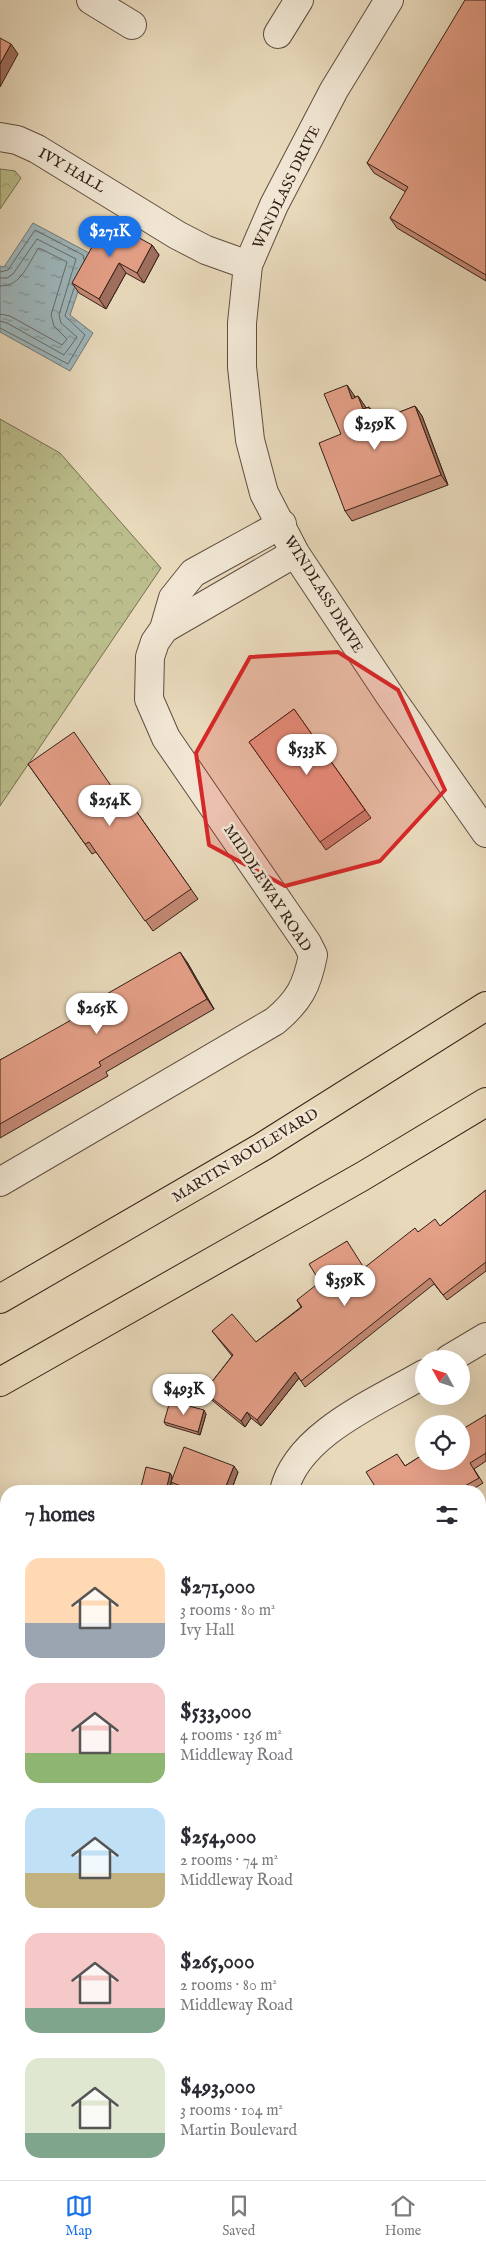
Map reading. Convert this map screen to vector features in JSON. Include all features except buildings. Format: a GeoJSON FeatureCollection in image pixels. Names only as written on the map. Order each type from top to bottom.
{"type":"FeatureCollection","features":[{"type":"Feature","properties":{"kind":"main road","name":"MARTIN BOULEVARD"},"geometry":{"type":"LineString","coordinates":[[0,1299],[262,1146],[486,1006]]}},
{"type":"Feature","properties":{"kind":"main road"},"geometry":{"type":"LineString","coordinates":[[0,1382],[363,1176],[486,1102]]}},
{"type":"Feature","properties":{"kind":"street"},"geometry":{"type":"LineString","coordinates":[[91,0],[132,26]]}},
{"type":"Feature","properties":{"kind":"street"},"geometry":{"type":"LineString","coordinates":[[278,34],[299,0]]}},
{"type":"Feature","properties":{"kind":"street","name":"WINDLASS DRIVE"},"geometry":{"type":"LineString","coordinates":[[389,0],[334,90],[274,205],[248,266],[242,322],[242,358],[250,440],[264,493],[282,524],[295,553],[390,696],[486,833]]}},
{"type":"Feature","properties":{"kind":"street","name":"IVY HALL"},"geometry":{"type":"LineString","coordinates":[[0,137],[17,140],[37,148],[134,206],[177,235],[206,250],[248,266]]}},
{"type":"Feature","properties":{"kind":"street","name":"MIDDLEWAY ROAD"},"geometry":{"type":"LineString","coordinates":[[0,1182],[274,1021],[291,1008],[302,992],[313,955],[307,943],[166,738],[149,699],[150,657],[155,642],[164,628],[173,598],[192,573],[282,524]]}},
{"type":"Feature","properties":{"kind":"street"},"geometry":{"type":"LineString","coordinates":[[164,628],[295,553]]}},
{"type":"Feature","properties":{"kind":"street"},"geometry":{"type":"LineString","coordinates":[[464,1350],[486,1337]]}},
{"type":"Feature","properties":{"kind":"street"},"geometry":{"type":"LineString","coordinates":[[287,1485],[296,1466],[315,1443],[335,1426],[415,1379]]}},
{"type":"Feature","properties":{"kind":"highlighted area"},"geometry":{"type":"Polygon","coordinates":[[[338,652],[398,690],[445,790],[380,861],[285,886],[209,845],[196,753],[250,657],[338,652]]]}},
{"type":"Feature","properties":{"kind":"green space"},"geometry":{"type":"Polygon","coordinates":[[[0,169],[15,171],[21,178],[0,209],[0,169]]]}},
{"type":"Feature","properties":{"kind":"green space"},"geometry":{"type":"Polygon","coordinates":[[[0,419],[60,453],[161,568],[0,806],[0,419]]]}},
{"type":"Feature","properties":{"kind":"water"},"geometry":{"type":"Polygon","coordinates":[[[33,223],[91,254],[70,315],[93,333],[70,371],[0,332],[0,266],[4,267],[33,223]]]}}]}
